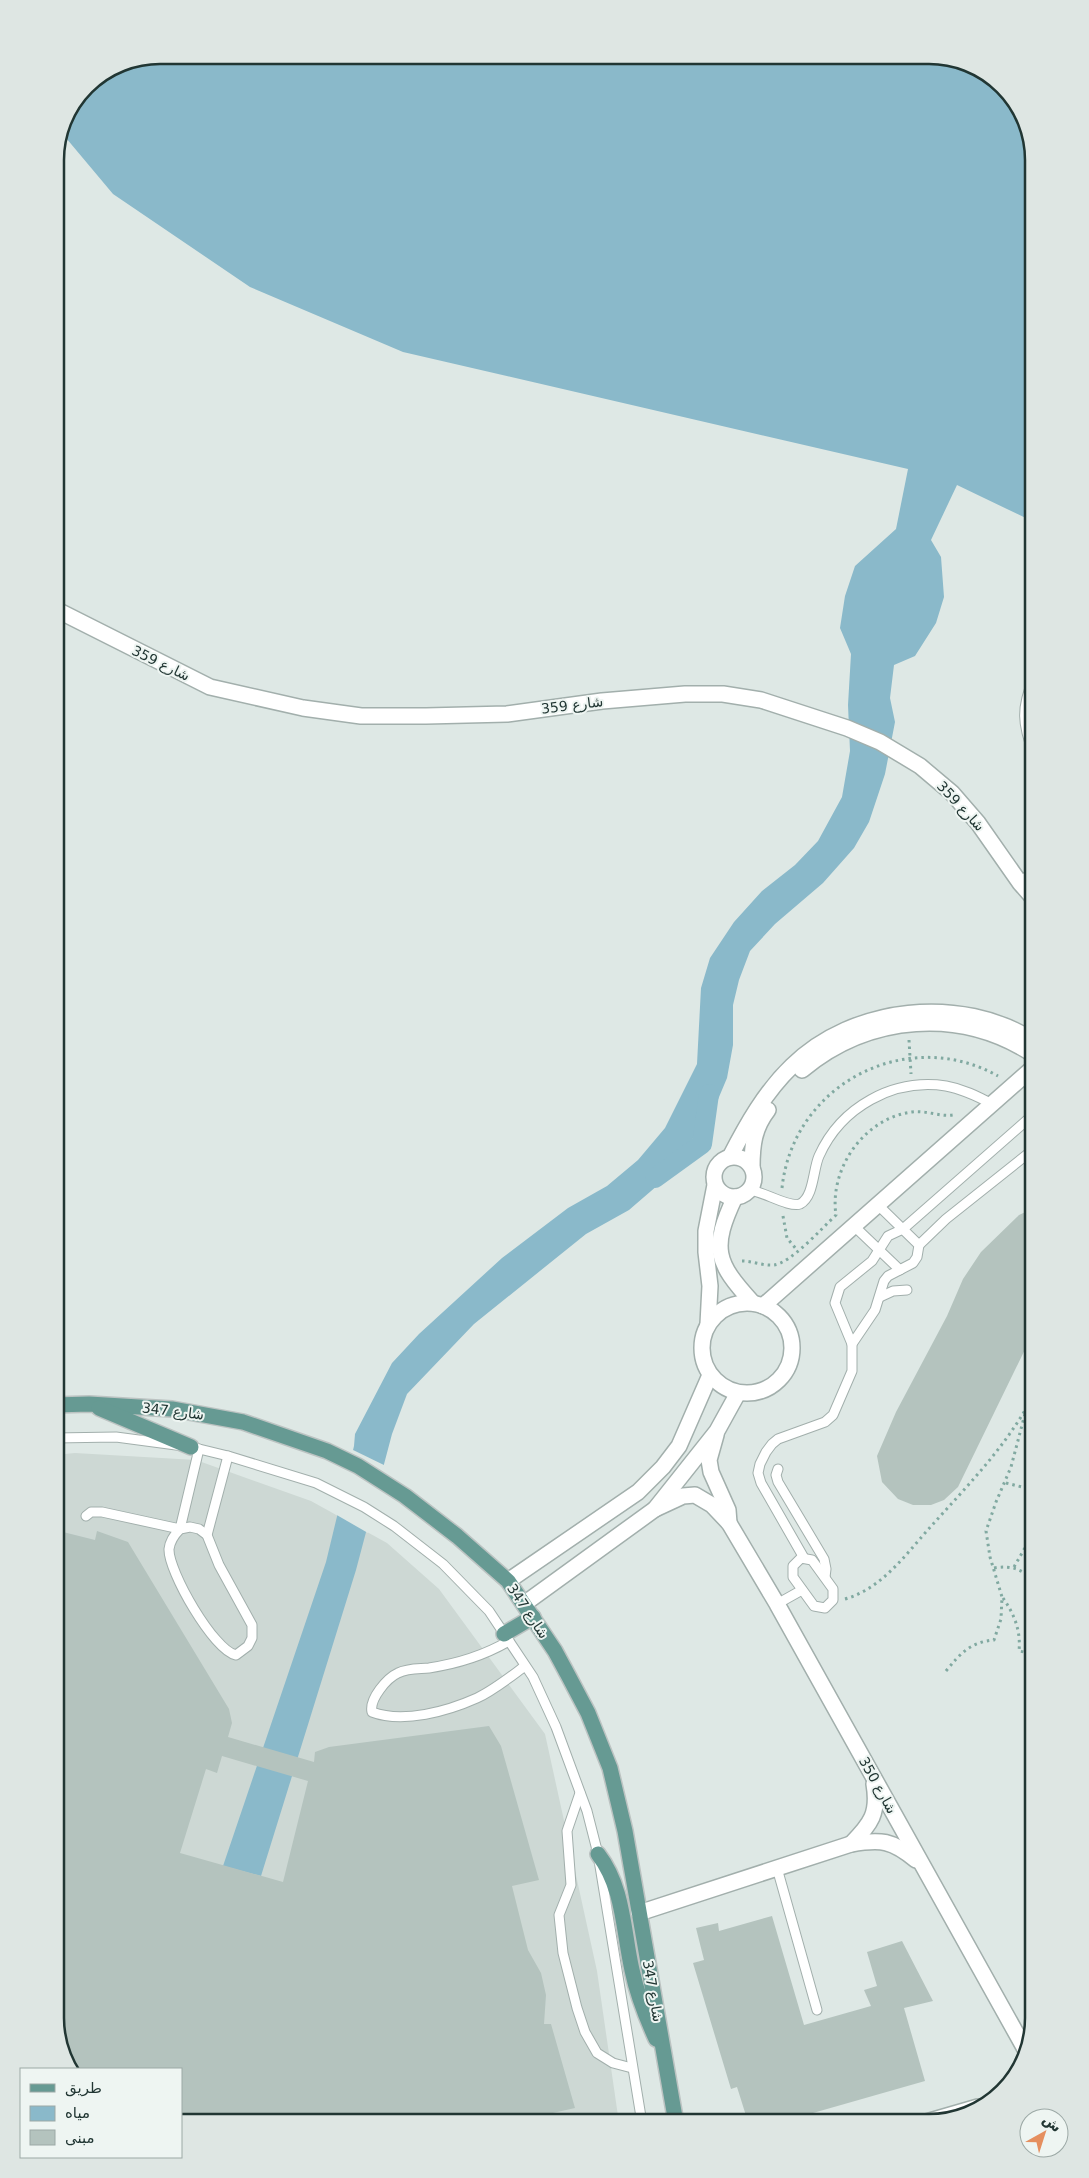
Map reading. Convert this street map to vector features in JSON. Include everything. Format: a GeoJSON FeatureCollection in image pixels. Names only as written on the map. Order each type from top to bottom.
{"type":"FeatureCollection","features":[{"type":"Feature","properties":{"kind":"main road","name":"شارع 347"},"geometry":{"type":"LineString","coordinates":[[64,1405],[88,1404],[172,1409],[243,1422],[327,1451],[358,1466],[405,1496],[456,1536],[508,1581],[555,1651],[588,1713],[610,1768],[625,1831],[674,2114]]}},
{"type":"Feature","properties":{"kind":"main road"},"geometry":{"type":"LineString","coordinates":[[88,1404],[195,1448]]}},
{"type":"Feature","properties":{"kind":"main road"},"geometry":{"type":"LineString","coordinates":[[506,1638],[533,1617]]}},
{"type":"Feature","properties":{"kind":"main road"},"geometry":{"type":"LineString","coordinates":[[598,1854],[616,1884],[632,1971],[638,1993],[655,2038],[665,2058]]}},
{"type":"Feature","properties":{"kind":"street","name":"شارع 359"},"geometry":{"type":"LineString","coordinates":[[64,613],[210,686],[303,708],[361,716],[507,714],[611,700],[685,694],[723,694],[761,700],[811,716],[880,742],[920,766],[952,793],[978,823],[1025,889]]}},
{"type":"Feature","properties":{"kind":"street"},"geometry":{"type":"LineString","coordinates":[[730,1157],[753,1114],[791,1067],[824,1040],[860,1023],[896,1015],[934,1012],[962,1014],[991,1021],[1025,1037]]}},
{"type":"Feature","properties":{"kind":"street"},"geometry":{"type":"LineString","coordinates":[[715,1185],[727,1196],[743,1195],[750,1190],[754,1183],[755,1175],[752,1167],[754,1135],[762,1118],[778,1096],[814,1060],[831,1049],[864,1034],[895,1025],[956,1024],[988,1031],[1025,1049]]}},
{"type":"Feature","properties":{"kind":"street"},"geometry":{"type":"LineString","coordinates":[[735,1197],[721,1230],[719,1246],[723,1262],[733,1279],[758,1304],[779,1316],[790,1333],[792,1352],[787,1370],[774,1385],[757,1392],[738,1393],[722,1386],[710,1375],[702,1355],[703,1334],[708,1324],[722,1310],[743,1303],[758,1304],[854,1226],[1025,1075]]}},
{"type":"Feature","properties":{"kind":"street"},"geometry":{"type":"LineString","coordinates":[[708,1324],[710,1286],[706,1252],[706,1231],[715,1185],[714,1175],[716,1167],[722,1160],[730,1157],[744,1159],[752,1167]]}},
{"type":"Feature","properties":{"kind":"street"},"geometry":{"type":"LineString","coordinates":[[508,1581],[638,1492],[663,1467],[679,1446],[710,1375]]}},
{"type":"Feature","properties":{"kind":"street"},"geometry":{"type":"LineString","coordinates":[[655,1509],[717,1431],[738,1393]]}},
{"type":"Feature","properties":{"kind":"street"},"geometry":{"type":"LineString","coordinates":[[717,1431],[709,1460],[711,1472],[728,1510],[729,1523]]}},
{"type":"Feature","properties":{"kind":"street"},"geometry":{"type":"LineString","coordinates":[[524,1604],[655,1509],[682,1496],[695,1495],[712,1505],[718,1514],[729,1523]]}},
{"type":"Feature","properties":{"kind":"street","name":"شارع 350"},"geometry":{"type":"LineString","coordinates":[[729,1523],[777,1604],[1022,2043]]}},
{"type":"Feature","properties":{"kind":"street"},"geometry":{"type":"LineString","coordinates":[[851,1844],[866,1828],[874,1814],[876,1797],[871,1772]]}},
{"type":"Feature","properties":{"kind":"street"},"geometry":{"type":"LineString","coordinates":[[639,1913],[851,1844],[877,1840],[890,1842],[903,1849],[921,1864]]}},
{"type":"Feature","properties":{"kind":"lane"},"geometry":{"type":"LineString","coordinates":[[1025,703],[1023,711],[1025,721]]}},
{"type":"Feature","properties":{"kind":"lane"},"geometry":{"type":"LineString","coordinates":[[1020,883],[1025,878]]}},
{"type":"Feature","properties":{"kind":"lane"},"geometry":{"type":"LineString","coordinates":[[750,1190],[762,1192],[792,1206],[800,1203],[806,1197],[818,1157],[825,1143],[845,1118],[870,1099],[885,1093],[912,1086],[948,1087],[975,1095],[992,1104]]}},
{"type":"Feature","properties":{"kind":"lane"},"geometry":{"type":"LineString","coordinates":[[804,1558],[761,1483],[758,1473],[766,1452],[778,1439],[825,1422],[833,1415],[852,1371],[852,1344],[837,1312],[835,1303],[840,1287],[865,1267],[888,1236],[903,1229],[1025,1122]]}},
{"type":"Feature","properties":{"kind":"lane"},"geometry":{"type":"LineString","coordinates":[[852,1344],[875,1310],[884,1281],[888,1276],[912,1262],[918,1252],[919,1245],[946,1219],[1025,1156]]}},
{"type":"Feature","properties":{"kind":"lane"},"geometry":{"type":"LineString","coordinates":[[878,1204],[919,1245]]}},
{"type":"Feature","properties":{"kind":"lane"},"geometry":{"type":"LineString","coordinates":[[854,1226],[900,1270]]}},
{"type":"Feature","properties":{"kind":"lane"},"geometry":{"type":"LineString","coordinates":[[880,1297],[893,1291],[907,1290]]}},
{"type":"Feature","properties":{"kind":"lane"},"geometry":{"type":"LineString","coordinates":[[64,1438],[116,1437],[195,1448],[316,1483],[364,1507],[394,1526],[442,1564],[489,1611],[533,1678],[556,1727],[580,1793],[598,1854],[640,2114]]}},
{"type":"Feature","properties":{"kind":"lane"},"geometry":{"type":"LineString","coordinates":[[86,1516],[91,1512],[102,1512],[180,1529],[190,1527],[199,1529],[208,1536],[219,1565],[252,1625],[252,1638],[248,1646],[236,1655],[220,1644],[185,1596],[170,1554],[173,1538],[180,1529],[195,1448]]}},
{"type":"Feature","properties":{"kind":"lane"},"geometry":{"type":"LineString","coordinates":[[208,1536],[228,1456]]}},
{"type":"Feature","properties":{"kind":"lane"},"geometry":{"type":"LineString","coordinates":[[778,1469],[776,1476],[778,1482],[824,1559],[826,1569],[824,1577]]}},
{"type":"Feature","properties":{"kind":"lane"},"geometry":{"type":"LineString","coordinates":[[804,1558],[812,1560],[824,1577],[833,1589],[834,1600],[825,1608],[819,1609],[810,1602],[792,1572],[796,1561],[804,1558]]}},
{"type":"Feature","properties":{"kind":"lane"},"geometry":{"type":"LineString","coordinates":[[777,1604],[802,1590]]}},
{"type":"Feature","properties":{"kind":"lane"},"geometry":{"type":"LineString","coordinates":[[506,1638],[497,1648],[464,1660],[399,1672],[388,1679],[374,1699],[371,1707],[372,1712],[383,1717],[401,1717],[460,1704],[496,1687],[525,1666]]}},
{"type":"Feature","properties":{"kind":"lane"},"geometry":{"type":"LineString","coordinates":[[580,1793],[567,1831],[571,1885],[559,1914],[563,1953],[585,2032],[597,2053],[613,2063],[632,2068]]}},
{"type":"Feature","properties":{"kind":"lane"},"geometry":{"type":"LineString","coordinates":[[777,1868],[817,2010]]}},
{"type":"Feature","properties":{"kind":"path"},"geometry":{"type":"LineString","coordinates":[[909,1040],[912,1086]]}},
{"type":"Feature","properties":{"kind":"path"},"geometry":{"type":"LineString","coordinates":[[723,1262],[743,1261],[774,1265],[786,1260],[836,1215],[834,1204],[836,1190],[843,1167],[849,1154],[871,1131],[885,1121],[910,1112],[922,1111],[952,1116],[1004,1070]]}},
{"type":"Feature","properties":{"kind":"path"},"geometry":{"type":"LineString","coordinates":[[834,1600],[847,1599],[863,1592],[898,1563],[973,1481],[1025,1411]]}},
{"type":"Feature","properties":{"kind":"path"},"geometry":{"type":"LineString","coordinates":[[1025,1414],[1006,1483],[996,1502],[986,1531],[1002,1597],[1016,1618],[1020,1643],[1019,1650],[1025,1652]]}},
{"type":"Feature","properties":{"kind":"path"},"geometry":{"type":"LineString","coordinates":[[1006,1483],[1025,1486]]}},
{"type":"Feature","properties":{"kind":"path"},"geometry":{"type":"LineString","coordinates":[[1014,1568],[1025,1548]]}},
{"type":"Feature","properties":{"kind":"path"},"geometry":{"type":"LineString","coordinates":[[994,1568],[1006,1566],[1025,1575]]}},
{"type":"Feature","properties":{"kind":"path"},"geometry":{"type":"LineString","coordinates":[[946,1671],[962,1651],[971,1645],[982,1641],[994,1640],[1000,1620],[1002,1597]]}},
{"type":"Feature","properties":{"kind":"shaded area"},"geometry":{"type":"Polygon","coordinates":[[[75,1453],[196,1460],[311,1501],[387,1543],[439,1589],[545,1734],[597,1971],[618,2114],[182,2114],[182,2068],[78,2068],[69,2049],[64,2018],[64,1454],[75,1453]]]}},
{"type":"Feature","properties":{"kind":"water"},"geometry":{"type":"Polygon","coordinates":[[[154,64],[935,64],[966,71],[988,84],[997,92],[1005,101],[1018,123],[1025,154],[1025,518],[957,485],[931,540],[941,557],[944,597],[936,623],[915,656],[894,665],[890,698],[895,722],[885,774],[869,822],[854,848],[823,883],[775,924],[750,951],[739,980],[733,1005],[733,1045],[727,1078],[714,1109],[658,1185],[629,1210],[586,1234],[474,1324],[407,1394],[392,1434],[356,1570],[261,1876],[223,1866],[326,1562],[354,1446],[355,1434],[392,1363],[419,1334],[502,1258],[568,1208],[607,1186],[638,1160],[665,1128],[697,1064],[701,988],[710,958],[734,922],[762,891],[795,865],[818,841],[842,797],[850,751],[848,705],[851,654],[840,628],[845,596],[855,566],[896,529],[908,469],[403,352],[250,287],[113,194],[66,138],[67,135],[80,106],[101,84],[123,71],[154,64]]]}},
{"type":"Feature","properties":{"kind":"pier"},"geometry":{"type":"Polygon","coordinates":[[[351,1449],[386,1466],[368,1533],[335,1514],[351,1449]]]}},
{"type":"Feature","properties":{"kind":"building"},"geometry":{"type":"Polygon","coordinates":[[[1025,1212],[1025,1349],[958,1487],[944,1500],[931,1505],[913,1505],[898,1499],[882,1482],[877,1456],[896,1412],[947,1316],[963,1279],[981,1252],[1019,1215],[1025,1212]]]}},
{"type":"Feature","properties":{"kind":"building"},"geometry":{"type":"Polygon","coordinates":[[[97,1531],[128,1542],[229,1709],[232,1723],[228,1737],[314,1762],[315,1752],[329,1747],[489,1726],[501,1746],[539,1880],[512,1886],[528,1950],[541,1973],[546,1995],[544,2024],[551,2024],[575,2108],[548,2114],[182,2114],[182,2068],[78,2068],[69,2049],[64,2018],[64,1532],[95,1540],[97,1531]],[[222,1756],[217,1773],[206,1769],[180,1853],[283,1882],[308,1781],[222,1756]]]}},
{"type":"Feature","properties":{"kind":"building"},"geometry":{"type":"Polygon","coordinates":[[[772,1916],[804,2025],[871,2006],[864,1990],[877,1986],[867,1952],[902,1941],[933,2001],[904,2008],[925,2081],[810,2114],[745,2114],[737,2087],[731,2089],[693,1963],[704,1960],[696,1928],[718,1923],[719,1931],[772,1916]]]}},
{"type":"Feature","properties":{"kind":"waterway"},"geometry":{"type":"LineString","coordinates":[[655,1178],[702,1144],[709,1094]]}}]}
